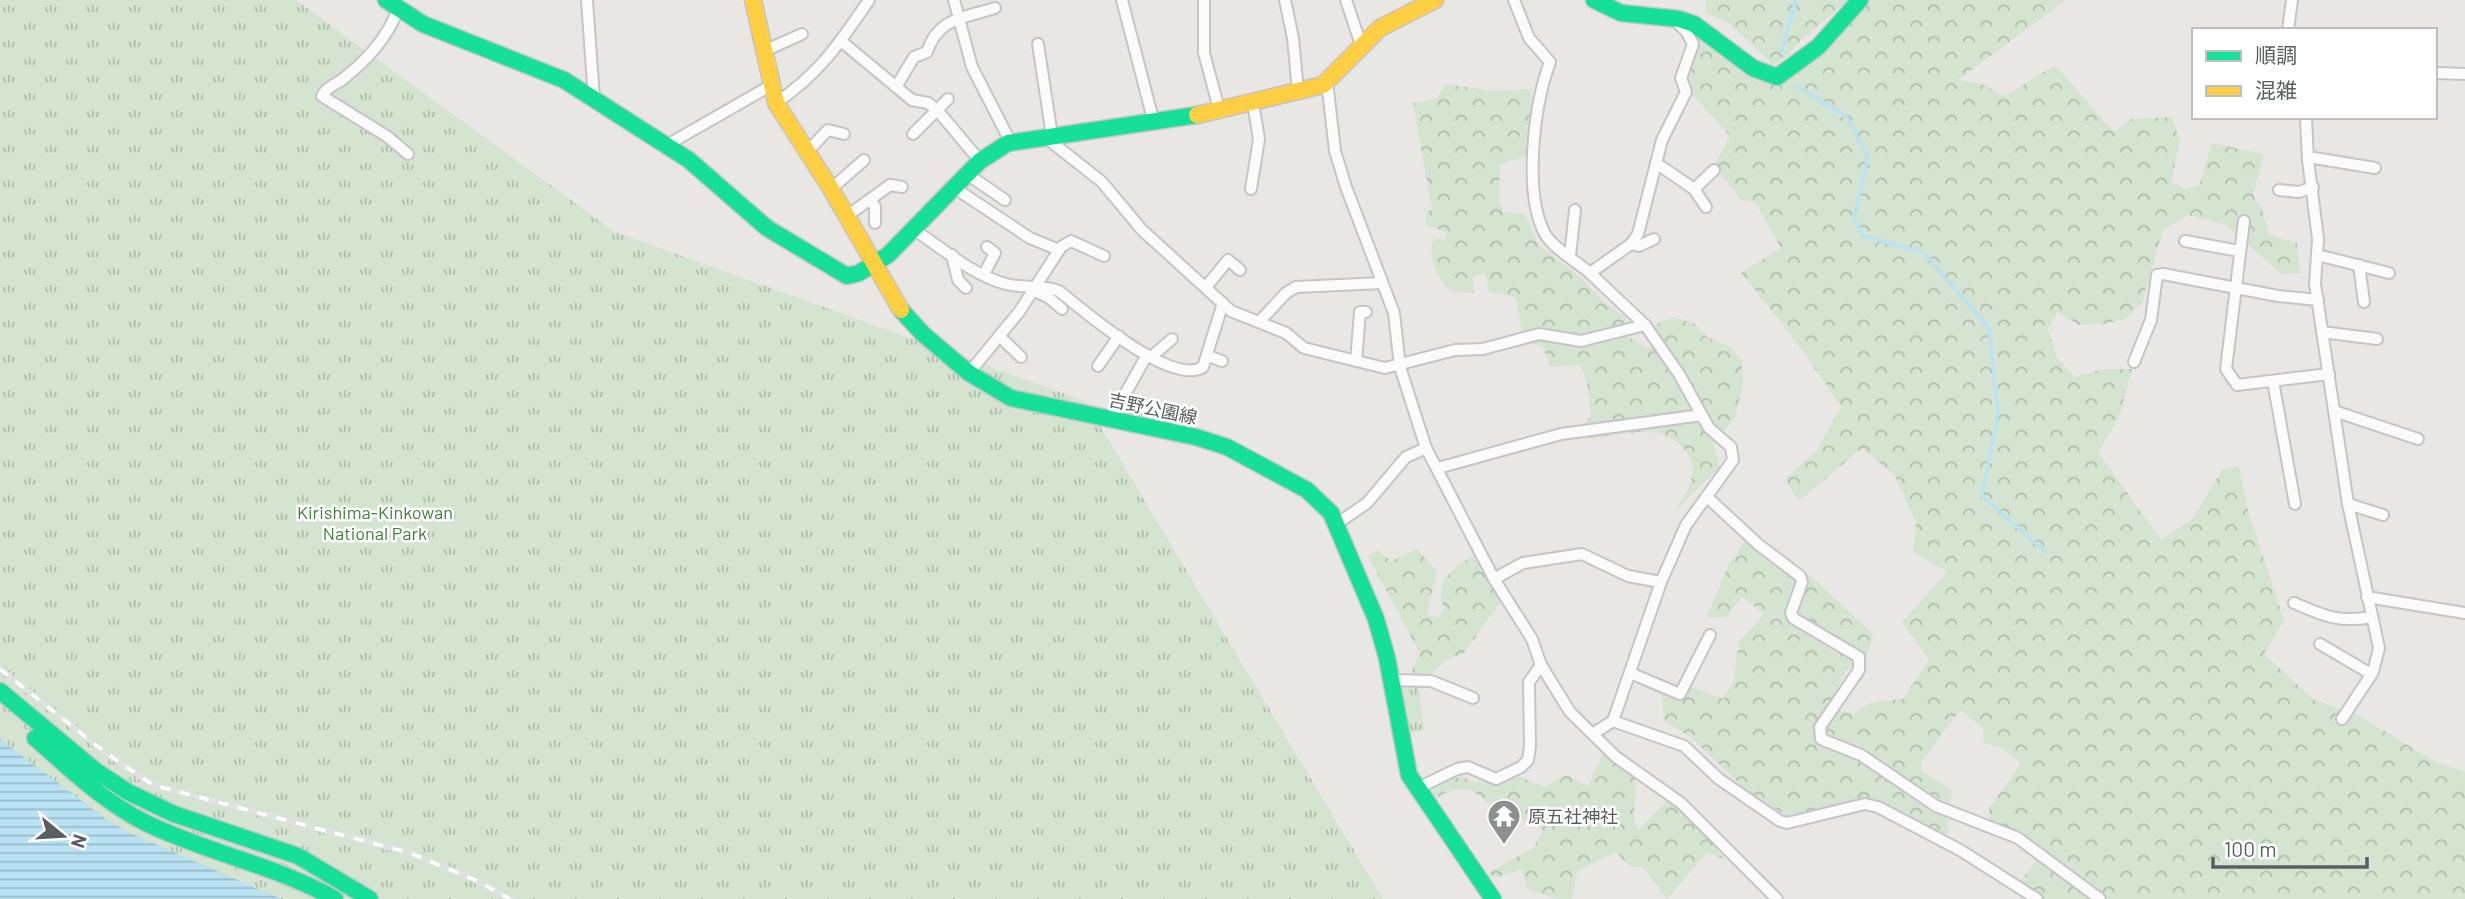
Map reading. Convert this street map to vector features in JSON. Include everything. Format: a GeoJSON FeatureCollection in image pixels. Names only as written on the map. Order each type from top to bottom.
{"type":"FeatureCollection","features":[{"type":"Feature","properties":{"kind":"main road","name":"吉野公園線"},"geometry":{"type":"LineString","coordinates":[[753,0],[770,86],[776,103],[831,188],[905,317],[969,373],[1011,398],[1196,437],[1227,447],[1307,490],[1323,503],[1338,523],[1376,619],[1391,680],[1402,749],[1416,789],[1493,899]]}},
{"type":"Feature","properties":{"kind":"main road"},"geometry":{"type":"LineString","coordinates":[[392,5],[423,24],[537,67],[594,99],[707,173],[767,228],[814,260],[847,276],[876,264],[980,161],[1011,143],[1154,124],[1298,92],[1326,81],[1380,28],[1435,0]]}},
{"type":"Feature","properties":{"kind":"main road"},"geometry":{"type":"LineString","coordinates":[[1594,0],[1621,13],[1694,24],[1753,68],[1766,76],[1777,77],[1818,47],[1860,0]]}},
{"type":"Feature","properties":{"kind":"main road"},"geometry":{"type":"LineString","coordinates":[[0,691],[96,771],[128,792],[174,814],[298,856],[370,899]]}},
{"type":"Feature","properties":{"kind":"main road"},"geometry":{"type":"LineString","coordinates":[[0,708],[95,791],[126,812],[166,831],[282,872],[335,899]]}},
{"type":"Feature","properties":{"kind":"street"},"geometry":{"type":"LineString","coordinates":[[587,0],[594,99]]}},
{"type":"Feature","properties":{"kind":"street"},"geometry":{"type":"LineString","coordinates":[[776,103],[807,81],[841,41],[869,0]]}},
{"type":"Feature","properties":{"kind":"street"},"geometry":{"type":"LineString","coordinates":[[954,0],[972,67],[1011,143]]}},
{"type":"Feature","properties":{"kind":"street"},"geometry":{"type":"LineString","coordinates":[[1122,0],[1154,124]]}},
{"type":"Feature","properties":{"kind":"street"},"geometry":{"type":"LineString","coordinates":[[1204,0],[1204,53],[1219,109]]}},
{"type":"Feature","properties":{"kind":"street"},"geometry":{"type":"LineString","coordinates":[[1285,0],[1298,92]]}},
{"type":"Feature","properties":{"kind":"street"},"geometry":{"type":"LineString","coordinates":[[1346,0],[1361,45]]}},
{"type":"Feature","properties":{"kind":"street"},"geometry":{"type":"LineString","coordinates":[[1514,0],[1529,38],[1550,62],[1536,113],[1533,201],[1546,236],[1645,325],[1679,374],[1709,428],[1731,447],[1733,460],[1686,525],[1661,582],[1613,721],[1594,733]]}},
{"type":"Feature","properties":{"kind":"street"},"geometry":{"type":"LineString","coordinates":[[2288,28],[2292,0]]}},
{"type":"Feature","properties":{"kind":"street"},"geometry":{"type":"LineString","coordinates":[[392,5],[378,46],[325,90],[322,96],[388,137],[408,154]]}},
{"type":"Feature","properties":{"kind":"street"},"geometry":{"type":"LineString","coordinates":[[896,87],[914,57],[927,52],[933,34],[940,27],[995,8]]}},
{"type":"Feature","properties":{"kind":"street"},"geometry":{"type":"LineString","coordinates":[[1590,273],[1632,244],[1638,234],[1662,140],[1686,92],[1681,78],[1692,44],[1686,31],[1674,19]]}},
{"type":"Feature","properties":{"kind":"street"},"geometry":{"type":"LineString","coordinates":[[764,51],[802,34]]}},
{"type":"Feature","properties":{"kind":"street"},"geometry":{"type":"LineString","coordinates":[[841,41],[912,100],[928,103],[938,111],[980,161]]}},
{"type":"Feature","properties":{"kind":"street"},"geometry":{"type":"LineString","coordinates":[[1038,44],[1049,136],[1102,182],[1142,230],[1231,311],[1286,333],[1304,348],[1385,369],[1455,350],[1483,349],[1539,334],[1581,341],[1645,325]]}},
{"type":"Feature","properties":{"kind":"street"},"geometry":{"type":"LineString","coordinates":[[2437,73],[2465,74]]}},
{"type":"Feature","properties":{"kind":"street"},"geometry":{"type":"LineString","coordinates":[[1326,81],[1335,151],[1394,313],[1400,367],[1426,448],[1494,579],[1532,639],[1541,665],[1570,712],[1616,757],[1681,803],[1777,899]]}},
{"type":"Feature","properties":{"kind":"street"},"geometry":{"type":"LineString","coordinates":[[667,145],[770,86]]}},
{"type":"Feature","properties":{"kind":"street"},"geometry":{"type":"LineString","coordinates":[[913,134],[948,99]]}},
{"type":"Feature","properties":{"kind":"street"},"geometry":{"type":"LineString","coordinates":[[1251,188],[1259,139],[1253,103]]}},
{"type":"Feature","properties":{"kind":"street"},"geometry":{"type":"LineString","coordinates":[[2306,119],[2313,187],[2317,255],[2315,270],[2322,332],[2348,504],[2379,648],[2371,674],[2342,719]]}},
{"type":"Feature","properties":{"kind":"street"},"geometry":{"type":"LineString","coordinates":[[806,153],[828,130],[844,134]]}},
{"type":"Feature","properties":{"kind":"street"},"geometry":{"type":"LineString","coordinates":[[2308,157],[2375,168]]}},
{"type":"Feature","properties":{"kind":"street"},"geometry":{"type":"LineString","coordinates":[[831,188],[864,160]]}},
{"type":"Feature","properties":{"kind":"street"},"geometry":{"type":"LineString","coordinates":[[1656,163],[1694,189],[1706,207]]}},
{"type":"Feature","properties":{"kind":"street"},"geometry":{"type":"LineString","coordinates":[[1694,189],[1714,170]]}},
{"type":"Feature","properties":{"kind":"street"},"geometry":{"type":"LineString","coordinates":[[967,174],[1005,200]]}},
{"type":"Feature","properties":{"kind":"street"},"geometry":{"type":"LineString","coordinates":[[847,216],[896,182]]}},
{"type":"Feature","properties":{"kind":"street"},"geometry":{"type":"LineString","coordinates":[[953,187],[1030,238],[1059,250]]}},
{"type":"Feature","properties":{"kind":"street"},"geometry":{"type":"LineString","coordinates":[[2279,190],[2299,192],[2313,187]]}},
{"type":"Feature","properties":{"kind":"street"},"geometry":{"type":"LineString","coordinates":[[871,200],[875,207],[875,223]]}},
{"type":"Feature","properties":{"kind":"street"},"geometry":{"type":"LineString","coordinates":[[1570,256],[1575,210]]}},
{"type":"Feature","properties":{"kind":"street"},"geometry":{"type":"LineString","coordinates":[[2244,221],[2226,369],[2237,385],[2329,374]]}},
{"type":"Feature","properties":{"kind":"street"},"geometry":{"type":"LineString","coordinates":[[913,229],[952,256],[1007,285],[1059,291],[1149,356],[1181,372],[1194,373],[1216,359],[1221,348]]}},
{"type":"Feature","properties":{"kind":"street"},"geometry":{"type":"LineString","coordinates":[[1632,244],[1639,246],[1654,239]]}},
{"type":"Feature","properties":{"kind":"street"},"geometry":{"type":"LineString","coordinates":[[969,373],[1036,288],[1059,250],[1071,241],[1104,256]]}},
{"type":"Feature","properties":{"kind":"street"},"geometry":{"type":"LineString","coordinates":[[2185,241],[2239,251]]}},
{"type":"Feature","properties":{"kind":"street"},"geometry":{"type":"LineString","coordinates":[[984,274],[995,253],[987,247]]}},
{"type":"Feature","properties":{"kind":"street"},"geometry":{"type":"LineString","coordinates":[[2317,255],[2389,273]]}},
{"type":"Feature","properties":{"kind":"street"},"geometry":{"type":"LineString","coordinates":[[952,256],[958,280],[966,288]]}},
{"type":"Feature","properties":{"kind":"street"},"geometry":{"type":"LineString","coordinates":[[1206,287],[1228,260],[1240,270]]}},
{"type":"Feature","properties":{"kind":"street"},"geometry":{"type":"LineString","coordinates":[[2359,265],[2364,302]]}},
{"type":"Feature","properties":{"kind":"street"},"geometry":{"type":"LineString","coordinates":[[2134,362],[2151,320],[2157,275],[2318,300]]}},
{"type":"Feature","properties":{"kind":"street"},"geometry":{"type":"LineString","coordinates":[[1259,322],[1286,293],[1296,287],[1382,283]]}},
{"type":"Feature","properties":{"kind":"street"},"geometry":{"type":"LineString","coordinates":[[1036,288],[1062,309]]}},
{"type":"Feature","properties":{"kind":"street"},"geometry":{"type":"LineString","coordinates":[[1216,359],[1223,303]]}},
{"type":"Feature","properties":{"kind":"street"},"geometry":{"type":"LineString","coordinates":[[1356,361],[1360,312],[1366,312]]}},
{"type":"Feature","properties":{"kind":"street"},"geometry":{"type":"LineString","coordinates":[[2322,332],[2377,339]]}},
{"type":"Feature","properties":{"kind":"street"},"geometry":{"type":"LineString","coordinates":[[999,336],[1021,357]]}},
{"type":"Feature","properties":{"kind":"street"},"geometry":{"type":"LineString","coordinates":[[1098,366],[1119,336]]}},
{"type":"Feature","properties":{"kind":"street"},"geometry":{"type":"LineString","coordinates":[[1111,419],[1149,356],[1172,339]]}},
{"type":"Feature","properties":{"kind":"street"},"geometry":{"type":"LineString","coordinates":[[2273,381],[2295,504]]}},
{"type":"Feature","properties":{"kind":"street"},"geometry":{"type":"LineString","coordinates":[[1121,403],[1147,410]]}},
{"type":"Feature","properties":{"kind":"street"},"geometry":{"type":"LineString","coordinates":[[2334,411],[2418,439]]}},
{"type":"Feature","properties":{"kind":"street"},"geometry":{"type":"LineString","coordinates":[[1437,468],[1561,434],[1702,415]]}},
{"type":"Feature","properties":{"kind":"street"},"geometry":{"type":"LineString","coordinates":[[1338,523],[1367,503],[1406,457],[1426,448]]}},
{"type":"Feature","properties":{"kind":"street"},"geometry":{"type":"LineString","coordinates":[[1707,497],[1759,545],[1800,576],[1802,582],[1791,612],[1793,618],[1858,657],[1859,670],[1820,727],[1821,739],[1861,755],[1936,806],[2018,838],[2100,899]]}},
{"type":"Feature","properties":{"kind":"street"},"geometry":{"type":"LineString","coordinates":[[2348,504],[2383,515]]}},
{"type":"Feature","properties":{"kind":"street"},"geometry":{"type":"LineString","coordinates":[[1494,579],[1523,563],[1583,554],[1628,576],[1661,582]]}},
{"type":"Feature","properties":{"kind":"street"},"geometry":{"type":"LineString","coordinates":[[2367,597],[2465,612]]}},
{"type":"Feature","properties":{"kind":"street"},"geometry":{"type":"LineString","coordinates":[[2294,603],[2346,622],[2372,617]]}},
{"type":"Feature","properties":{"kind":"street"},"geometry":{"type":"LineString","coordinates":[[1630,673],[1680,694],[1710,635]]}},
{"type":"Feature","properties":{"kind":"street"},"geometry":{"type":"LineString","coordinates":[[2320,644],[2371,674]]}},
{"type":"Feature","properties":{"kind":"street"},"geometry":{"type":"LineString","coordinates":[[1416,789],[1457,769],[1468,767],[1496,779],[1521,767],[1528,760],[1530,746],[1529,682],[1541,665]]}},
{"type":"Feature","properties":{"kind":"street"},"geometry":{"type":"LineString","coordinates":[[1391,680],[1431,681],[1473,698]]}},
{"type":"Feature","properties":{"kind":"street"},"geometry":{"type":"LineString","coordinates":[[1613,721],[1684,746],[1719,779],[1780,821],[1787,823],[1865,804],[1878,807],[1960,850],[2037,899]]}},
{"type":"Feature","properties":{"kind":"green space","name":"Kirishima-Kinkowan National Park"},"geometry":{"type":"Polygon","coordinates":[[[0,0],[296,0],[615,232],[1085,401],[1383,899],[0,899],[0,0]]]}},
{"type":"Feature","properties":{"kind":"green space"},"geometry":{"type":"Polygon","coordinates":[[[1705,0],[1849,0],[1801,40],[1784,59],[1773,65],[1730,24],[1706,13],[1705,0]]]}},
{"type":"Feature","properties":{"kind":"green space"},"geometry":{"type":"Polygon","coordinates":[[[1864,0],[2066,0],[1958,80],[1985,85],[2005,96],[2055,65],[2114,132],[2131,119],[2172,117],[2180,141],[2171,182],[2186,189],[2199,186],[2212,143],[2264,154],[2253,195],[2262,209],[2269,235],[2297,243],[2300,273],[2281,274],[2226,225],[2188,215],[2163,231],[2142,303],[2127,318],[2105,324],[2079,325],[2057,312],[2048,329],[2057,358],[2075,377],[2103,369],[2132,369],[2120,415],[2098,452],[2161,540],[2193,519],[2222,470],[2239,466],[2247,506],[2284,621],[2264,654],[2314,700],[2356,714],[2436,762],[2465,772],[2465,899],[2040,899],[2020,882],[2035,862],[2035,854],[2021,848],[2022,837],[1990,822],[1989,808],[2021,764],[2002,748],[1984,743],[1983,728],[1960,710],[1922,761],[1922,772],[1953,790],[1947,816],[1949,833],[1933,836],[1867,806],[1813,818],[1788,817],[1743,787],[1692,738],[1664,721],[1661,691],[1682,699],[1689,686],[1723,699],[1733,682],[1739,642],[1764,614],[1742,597],[1726,617],[1706,618],[1728,566],[1745,541],[1781,571],[1810,575],[1873,634],[1867,656],[1846,671],[1827,709],[1855,713],[1870,703],[1903,699],[1929,660],[1902,622],[1947,572],[1913,552],[1916,522],[1894,475],[1862,448],[1799,501],[1785,479],[1818,449],[1841,406],[1791,335],[1741,273],[1781,248],[1755,202],[1741,200],[1714,166],[1730,136],[1685,86],[1689,30],[1760,80],[1776,83],[1797,73],[1817,56],[1864,0]]]}},
{"type":"Feature","properties":{"kind":"green space"},"geometry":{"type":"Polygon","coordinates":[[[1445,84],[1493,91],[1532,89],[1531,154],[1500,165],[1499,200],[1504,212],[1525,214],[1538,244],[1580,277],[1604,302],[1627,318],[1619,332],[1646,347],[1657,348],[1652,326],[1674,317],[1695,324],[1707,337],[1731,347],[1742,361],[1743,385],[1735,418],[1713,444],[1720,467],[1671,515],[1689,487],[1692,477],[1690,459],[1685,450],[1669,437],[1653,432],[1585,439],[1577,433],[1591,416],[1587,383],[1580,365],[1550,367],[1543,347],[1524,341],[1515,297],[1489,292],[1485,273],[1473,276],[1474,293],[1451,292],[1441,280],[1433,260],[1432,245],[1434,238],[1445,240],[1447,232],[1426,225],[1426,213],[1432,209],[1413,103],[1436,99],[1445,84]]]}},
{"type":"Feature","properties":{"kind":"green space"},"geometry":{"type":"Polygon","coordinates":[[[1417,549],[1437,571],[1427,614],[1439,618],[1444,608],[1441,589],[1444,581],[1455,568],[1479,553],[1501,601],[1464,653],[1446,660],[1407,697],[1409,677],[1419,652],[1368,556],[1378,550],[1391,561],[1417,549]]]}},
{"type":"Feature","properties":{"kind":"green space"},"geometry":{"type":"Polygon","coordinates":[[[1404,682],[1418,683],[1424,730],[1404,734],[1397,689],[1404,682]]]}},
{"type":"Feature","properties":{"kind":"green space"},"geometry":{"type":"Polygon","coordinates":[[[1604,751],[1636,776],[1634,820],[1639,830],[1668,799],[1703,832],[1726,861],[1707,852],[1667,899],[1643,867],[1630,866],[1615,852],[1577,871],[1572,899],[1556,899],[1527,889],[1522,869],[1494,878],[1488,872],[1534,848],[1542,830],[1530,820],[1515,819],[1503,814],[1475,793],[1464,789],[1452,790],[1437,798],[1428,791],[1451,778],[1463,778],[1477,783],[1511,773],[1544,787],[1567,775],[1588,786],[1604,751]]]}},
{"type":"Feature","properties":{"kind":"water"},"geometry":{"type":"Polygon","coordinates":[[[0,739],[107,820],[130,833],[281,899],[0,899],[0,739]]]}},
{"type":"Feature","properties":{"kind":"waterway"},"geometry":{"type":"LineString","coordinates":[[1781,52],[1796,0]]}},
{"type":"Feature","properties":{"kind":"waterway"},"geometry":{"type":"LineString","coordinates":[[1797,86],[1847,117],[1868,158],[1854,218],[1863,236],[1923,252],[1989,328],[1998,414],[1982,496],[2046,552]]}},
{"type":"Feature","properties":{"kind":"railway"},"geometry":{"type":"LineString","coordinates":[[0,669],[106,753],[153,785],[410,853],[475,880],[510,899]]}},
{"type":"Feature","properties":{"kind":"traffic: fast"},"geometry":{"type":"LineString","coordinates":[[386,0],[423,24],[564,80],[689,160],[767,228],[847,276],[859,273],[888,255],[980,161],[1008,143],[1197,115]]}},
{"type":"Feature","properties":{"kind":"traffic: fast"},"geometry":{"type":"LineString","coordinates":[[1594,0],[1621,13],[1679,19],[1694,24],[1753,68],[1777,77],[1818,47],[1860,0]]}},
{"type":"Feature","properties":{"kind":"traffic: fast"},"geometry":{"type":"LineString","coordinates":[[901,310],[923,334],[969,373],[1011,398],[1196,437],[1227,447],[1307,490],[1331,513],[1376,619],[1387,658],[1409,775],[1493,899]]}},
{"type":"Feature","properties":{"kind":"traffic: fast"},"geometry":{"type":"LineString","coordinates":[[0,691],[96,771],[128,792],[174,814],[298,856],[370,899]]}},
{"type":"Feature","properties":{"kind":"traffic: fast"},"geometry":{"type":"LineString","coordinates":[[35,738],[74,773],[131,815],[193,843],[289,877],[335,899]]}},
{"type":"Feature","properties":{"kind":"traffic: slow"},"geometry":{"type":"LineString","coordinates":[[753,0],[776,103],[831,189],[901,310]]}},
{"type":"Feature","properties":{"kind":"traffic: slow"},"geometry":{"type":"LineString","coordinates":[[1197,115],[1323,85],[1380,28],[1435,0]]}},
{"type":"Feature","properties":{"kind":"place","name":"原五社神社"},"geometry":{"type":"Point","coordinates":[1504,846]}}]}
